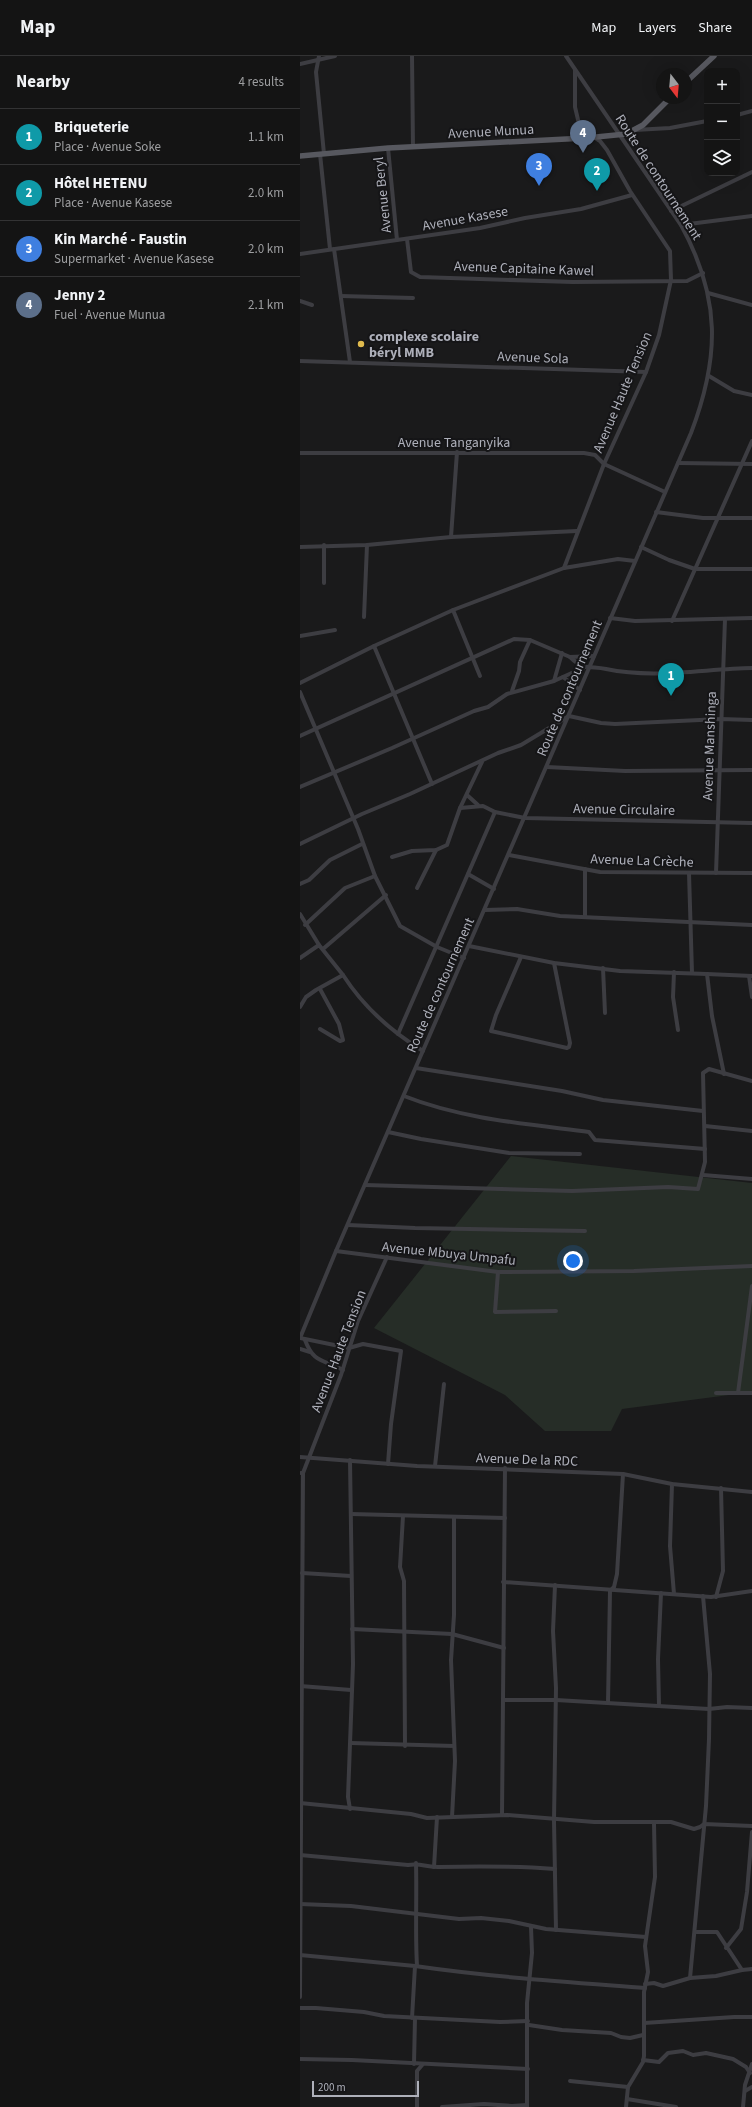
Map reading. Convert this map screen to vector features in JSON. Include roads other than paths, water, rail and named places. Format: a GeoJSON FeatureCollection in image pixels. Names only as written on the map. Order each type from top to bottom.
{"type":"FeatureCollection","features":[{"type":"Feature","properties":{"kind":"main road"},"geometry":{"type":"LineString","coordinates":[[692,76],[714,56]]}},
{"type":"Feature","properties":{"kind":"main road","name":"Avenue Munua"},"geometry":{"type":"LineString","coordinates":[[300,156],[388,148],[595,138],[619,135],[643,125],[664,104]]}},
{"type":"Feature","properties":{"kind":"street"},"geometry":{"type":"LineString","coordinates":[[319,56],[316,62],[322,154],[332,249],[341,296],[350,362]]}},
{"type":"Feature","properties":{"kind":"street"},"geometry":{"type":"LineString","coordinates":[[300,64],[316,62],[335,56]]}},
{"type":"Feature","properties":{"kind":"street"},"geometry":{"type":"LineString","coordinates":[[412,56],[413,147]]}},
{"type":"Feature","properties":{"kind":"street","name":"Route de contournement"},"geometry":{"type":"LineString","coordinates":[[300,1338],[336,1251],[590,669],[610,618],[678,463],[702,404],[709,376],[713,344],[708,293],[703,273],[681,225],[566,56]]}},
{"type":"Feature","properties":{"kind":"street","name":"Avenue Haute Tension"},"geometry":{"type":"LineString","coordinates":[[564,568],[604,464],[646,372],[659,335],[671,280],[670,251],[632,195],[607,150],[600,141],[584,131],[576,115],[575,70]]}},
{"type":"Feature","properties":{"kind":"street"},"geometry":{"type":"LineString","coordinates":[[740,115],[752,111]]}},
{"type":"Feature","properties":{"kind":"street"},"geometry":{"type":"LineString","coordinates":[[634,130],[670,128],[704,122]]}},
{"type":"Feature","properties":{"kind":"street","name":"Avenue Beryl"},"geometry":{"type":"LineString","coordinates":[[388,148],[397,240]]}},
{"type":"Feature","properties":{"kind":"street"},"geometry":{"type":"LineString","coordinates":[[671,211],[752,172]]}},
{"type":"Feature","properties":{"kind":"street","name":"Avenue Kasese"},"geometry":{"type":"LineString","coordinates":[[300,254],[480,228],[587,207],[632,195]]}},
{"type":"Feature","properties":{"kind":"street"},"geometry":{"type":"LineString","coordinates":[[681,225],[752,216]]}},
{"type":"Feature","properties":{"kind":"street","name":"Avenue Capitaine Kawel"},"geometry":{"type":"LineString","coordinates":[[407,238],[411,272],[420,277],[580,282],[671,280]]}},
{"type":"Feature","properties":{"kind":"street"},"geometry":{"type":"LineString","coordinates":[[671,280],[691,280],[703,273]]}},
{"type":"Feature","properties":{"kind":"street"},"geometry":{"type":"LineString","coordinates":[[708,293],[752,305]]}},
{"type":"Feature","properties":{"kind":"street"},"geometry":{"type":"LineString","coordinates":[[341,296],[413,298]]}},
{"type":"Feature","properties":{"kind":"street"},"geometry":{"type":"LineString","coordinates":[[300,301],[312,305]]}},
{"type":"Feature","properties":{"kind":"street","name":"Avenue Sola"},"geometry":{"type":"LineString","coordinates":[[300,362],[350,362],[646,372]]}},
{"type":"Feature","properties":{"kind":"street"},"geometry":{"type":"LineString","coordinates":[[709,376],[734,391],[752,396]]}},
{"type":"Feature","properties":{"kind":"street"},"geometry":{"type":"LineString","coordinates":[[672,621],[752,441]]}},
{"type":"Feature","properties":{"kind":"street"},"geometry":{"type":"LineString","coordinates":[[451,537],[457,452]]}},
{"type":"Feature","properties":{"kind":"street","name":"Avenue Tanganyika"},"geometry":{"type":"LineString","coordinates":[[300,453],[584,453],[595,455],[604,464],[665,492]]}},
{"type":"Feature","properties":{"kind":"street"},"geometry":{"type":"LineString","coordinates":[[678,463],[752,464]]}},
{"type":"Feature","properties":{"kind":"street"},"geometry":{"type":"LineString","coordinates":[[656,512],[703,518],[752,518]]}},
{"type":"Feature","properties":{"kind":"street"},"geometry":{"type":"LineString","coordinates":[[300,547],[324,545],[367,545],[451,537],[577,531]]}},
{"type":"Feature","properties":{"kind":"street"},"geometry":{"type":"LineString","coordinates":[[324,545],[324,583]]}},
{"type":"Feature","properties":{"kind":"street"},"geometry":{"type":"LineString","coordinates":[[364,617],[367,545]]}},
{"type":"Feature","properties":{"kind":"street"},"geometry":{"type":"LineString","coordinates":[[641,547],[669,560],[695,569],[752,569]]}},
{"type":"Feature","properties":{"kind":"street"},"geometry":{"type":"LineString","coordinates":[[300,683],[374,646],[454,610],[564,568],[618,559],[635,561]]}},
{"type":"Feature","properties":{"kind":"street"},"geometry":{"type":"LineString","coordinates":[[454,610],[480,676]]}},
{"type":"Feature","properties":{"kind":"street"},"geometry":{"type":"LineString","coordinates":[[610,618],[627,621],[752,618]]}},
{"type":"Feature","properties":{"kind":"street","name":"Avenue Manshinga"},"geometry":{"type":"LineString","coordinates":[[716,873],[720,719],[725,619]]}},
{"type":"Feature","properties":{"kind":"street"},"geometry":{"type":"LineString","coordinates":[[300,636],[335,630]]}},
{"type":"Feature","properties":{"kind":"street"},"geometry":{"type":"LineString","coordinates":[[300,736],[514,639],[530,640],[562,653],[590,669],[652,674],[723,668],[752,668]]}},
{"type":"Feature","properties":{"kind":"street"},"geometry":{"type":"LineString","coordinates":[[512,691],[519,671],[520,662],[530,640]]}},
{"type":"Feature","properties":{"kind":"street"},"geometry":{"type":"LineString","coordinates":[[374,646],[432,784]]}},
{"type":"Feature","properties":{"kind":"street"},"geometry":{"type":"LineString","coordinates":[[554,681],[562,653]]}},
{"type":"Feature","properties":{"kind":"street"},"geometry":{"type":"LineString","coordinates":[[570,657],[594,656]]}},
{"type":"Feature","properties":{"kind":"street"},"geometry":{"type":"LineString","coordinates":[[300,787],[488,706],[512,691],[554,681],[585,667]]}},
{"type":"Feature","properties":{"kind":"street"},"geometry":{"type":"LineString","coordinates":[[563,677],[580,690]]}},
{"type":"Feature","properties":{"kind":"street"},"geometry":{"type":"LineString","coordinates":[[300,692],[334,772],[375,876],[386,895],[401,928],[437,948],[464,958]]}},
{"type":"Feature","properties":{"kind":"street"},"geometry":{"type":"LineString","coordinates":[[300,844],[482,761],[532,740],[569,716],[601,723],[615,724],[720,719],[752,720]]}},
{"type":"Feature","properties":{"kind":"street"},"geometry":{"type":"LineString","coordinates":[[392,857],[412,851],[436,850],[446,844],[460,808],[482,761]]}},
{"type":"Feature","properties":{"kind":"street"},"geometry":{"type":"LineString","coordinates":[[547,767],[625,771],[752,770]]}},
{"type":"Feature","properties":{"kind":"street"},"geometry":{"type":"LineString","coordinates":[[467,795],[478,805]]}},
{"type":"Feature","properties":{"kind":"street"},"geometry":{"type":"LineString","coordinates":[[460,808],[478,805]]}},
{"type":"Feature","properties":{"kind":"street","name":"Avenue Circulaire"},"geometry":{"type":"LineString","coordinates":[[478,805],[488,807],[495,812],[525,818],[752,823]]}},
{"type":"Feature","properties":{"kind":"street"},"geometry":{"type":"LineString","coordinates":[[398,1034],[437,948],[495,812]]}},
{"type":"Feature","properties":{"kind":"street"},"geometry":{"type":"LineString","coordinates":[[300,884],[309,880],[330,860],[362,844]]}},
{"type":"Feature","properties":{"kind":"street"},"geometry":{"type":"LineString","coordinates":[[417,888],[436,850]]}},
{"type":"Feature","properties":{"kind":"street","name":"Avenue La Crèche"},"geometry":{"type":"LineString","coordinates":[[509,855],[608,872],[752,873]]}},
{"type":"Feature","properties":{"kind":"street"},"geometry":{"type":"LineString","coordinates":[[585,869],[585,917]]}},
{"type":"Feature","properties":{"kind":"street"},"geometry":{"type":"LineString","coordinates":[[690,873],[692,973]]}},
{"type":"Feature","properties":{"kind":"street"},"geometry":{"type":"LineString","coordinates":[[468,874],[494,889]]}},
{"type":"Feature","properties":{"kind":"street"},"geometry":{"type":"LineString","coordinates":[[305,925],[345,888],[375,876]]}},
{"type":"Feature","properties":{"kind":"street"},"geometry":{"type":"LineString","coordinates":[[323,949],[386,895]]}},
{"type":"Feature","properties":{"kind":"street"},"geometry":{"type":"LineString","coordinates":[[485,910],[517,908],[560,916],[752,925]]}},
{"type":"Feature","properties":{"kind":"street"},"geometry":{"type":"LineString","coordinates":[[300,917],[319,945],[343,975],[355,994],[398,1034],[423,1051]]}},
{"type":"Feature","properties":{"kind":"street"},"geometry":{"type":"LineString","coordinates":[[300,958],[319,945]]}},
{"type":"Feature","properties":{"kind":"street"},"geometry":{"type":"LineString","coordinates":[[469,946],[554,963],[645,973],[674,972],[751,976],[752,997]]}},
{"type":"Feature","properties":{"kind":"street"},"geometry":{"type":"LineString","coordinates":[[521,957],[496,1015],[491,1031],[566,1048],[569,1047],[570,1043],[554,963]]}},
{"type":"Feature","properties":{"kind":"street"},"geometry":{"type":"LineString","coordinates":[[603,968],[605,1012]]}},
{"type":"Feature","properties":{"kind":"street"},"geometry":{"type":"LineString","coordinates":[[674,972],[673,997],[678,1030]]}},
{"type":"Feature","properties":{"kind":"street"},"geometry":{"type":"LineString","coordinates":[[708,974],[712,1016],[724,1074]]}},
{"type":"Feature","properties":{"kind":"street"},"geometry":{"type":"LineString","coordinates":[[300,1007],[306,997],[343,975]]}},
{"type":"Feature","properties":{"kind":"street"},"geometry":{"type":"LineString","coordinates":[[320,989],[339,1024],[343,1040],[340,1041],[320,1029]]}},
{"type":"Feature","properties":{"kind":"street"},"geometry":{"type":"LineString","coordinates":[[416,1068],[562,1091],[603,1100],[703,1111]]}},
{"type":"Feature","properties":{"kind":"street"},"geometry":{"type":"LineString","coordinates":[[365,1186],[572,1191],[664,1187],[698,1189],[703,1175],[705,1149],[702,1073],[709,1069],[752,1081]]}},
{"type":"Feature","properties":{"kind":"street"},"geometry":{"type":"LineString","coordinates":[[404,1096],[424,1104],[460,1113],[589,1132],[595,1140],[705,1149]]}},
{"type":"Feature","properties":{"kind":"street"},"geometry":{"type":"LineString","coordinates":[[705,1126],[752,1131]]}},
{"type":"Feature","properties":{"kind":"street"},"geometry":{"type":"LineString","coordinates":[[388,1132],[421,1140],[509,1153],[580,1154]]}},
{"type":"Feature","properties":{"kind":"street"},"geometry":{"type":"LineString","coordinates":[[703,1175],[752,1179]]}},
{"type":"Feature","properties":{"kind":"street"},"geometry":{"type":"LineString","coordinates":[[348,1225],[415,1228],[585,1231]]}},
{"type":"Feature","properties":{"kind":"street","name":"Avenue Mbuya Umpafu"},"geometry":{"type":"LineString","coordinates":[[336,1251],[498,1272],[634,1271],[752,1266]]}},
{"type":"Feature","properties":{"kind":"street","name":"Avenue Haute Tension"},"geometry":{"type":"LineString","coordinates":[[300,1997],[301,1473],[343,1370],[358,1321],[387,1258]]}},
{"type":"Feature","properties":{"kind":"street"},"geometry":{"type":"LineString","coordinates":[[498,1272],[495,1312],[556,1311]]}},
{"type":"Feature","properties":{"kind":"street"},"geometry":{"type":"LineString","coordinates":[[738,1393],[752,1286]]}},
{"type":"Feature","properties":{"kind":"street"},"geometry":{"type":"LineString","coordinates":[[300,1338],[349,1348],[363,1344],[402,1352],[391,1424],[388,1464]]}},
{"type":"Feature","properties":{"kind":"street"},"geometry":{"type":"LineString","coordinates":[[305,1340],[310,1352],[316,1359],[343,1370]]}},
{"type":"Feature","properties":{"kind":"street"},"geometry":{"type":"LineString","coordinates":[[300,1349],[310,1352]]}},
{"type":"Feature","properties":{"kind":"street"},"geometry":{"type":"LineString","coordinates":[[435,1466],[444,1384]]}},
{"type":"Feature","properties":{"kind":"street"},"geometry":{"type":"LineString","coordinates":[[716,1393],[752,1393]]}},
{"type":"Feature","properties":{"kind":"street","name":"Avenue De la RDC"},"geometry":{"type":"LineString","coordinates":[[300,1457],[388,1464],[623,1474],[672,1484],[752,1492]]}},
{"type":"Feature","properties":{"kind":"street"},"geometry":{"type":"LineString","coordinates":[[350,1460],[352,1629],[351,1743],[348,1797],[350,1809]]}},
{"type":"Feature","properties":{"kind":"street"},"geometry":{"type":"LineString","coordinates":[[502,1815],[504,1648],[506,1614],[503,1582],[505,1468]]}},
{"type":"Feature","properties":{"kind":"street"},"geometry":{"type":"LineString","coordinates":[[608,1704],[610,1591],[614,1587],[617,1574],[623,1474]]}},
{"type":"Feature","properties":{"kind":"street"},"geometry":{"type":"LineString","coordinates":[[672,1484],[670,1546],[674,1594]]}},
{"type":"Feature","properties":{"kind":"street"},"geometry":{"type":"LineString","coordinates":[[716,1596],[723,1571],[721,1488]]}},
{"type":"Feature","properties":{"kind":"street"},"geometry":{"type":"LineString","coordinates":[[350,1514],[454,1518],[505,1518]]}},
{"type":"Feature","properties":{"kind":"street"},"geometry":{"type":"LineString","coordinates":[[403,1516],[400,1567],[404,1581],[405,1746]]}},
{"type":"Feature","properties":{"kind":"street"},"geometry":{"type":"LineString","coordinates":[[452,1817],[456,1761],[454,1746],[452,1634],[454,1615],[454,1518]]}},
{"type":"Feature","properties":{"kind":"street"},"geometry":{"type":"LineString","coordinates":[[302,1572],[351,1576]]}},
{"type":"Feature","properties":{"kind":"street"},"geometry":{"type":"LineString","coordinates":[[503,1582],[555,1584],[610,1591],[703,1596],[716,1596],[752,1591]]}},
{"type":"Feature","properties":{"kind":"street"},"geometry":{"type":"LineString","coordinates":[[555,1584],[553,1631],[556,1700],[554,1818],[556,1930]]}},
{"type":"Feature","properties":{"kind":"street"},"geometry":{"type":"LineString","coordinates":[[659,1706],[661,1593]]}},
{"type":"Feature","properties":{"kind":"street"},"geometry":{"type":"LineString","coordinates":[[690,1978],[704,1824],[709,1708],[710,1674],[703,1596]]}},
{"type":"Feature","properties":{"kind":"street"},"geometry":{"type":"LineString","coordinates":[[352,1629],[452,1634],[504,1648]]}},
{"type":"Feature","properties":{"kind":"street"},"geometry":{"type":"LineString","coordinates":[[300,1686],[351,1690]]}},
{"type":"Feature","properties":{"kind":"street"},"geometry":{"type":"LineString","coordinates":[[504,1700],[556,1700],[608,1704],[752,1708]]}},
{"type":"Feature","properties":{"kind":"street"},"geometry":{"type":"LineString","coordinates":[[351,1743],[405,1746],[454,1746]]}},
{"type":"Feature","properties":{"kind":"street"},"geometry":{"type":"LineString","coordinates":[[301,1804],[436,1817],[502,1815],[594,1822],[671,1822],[694,1829],[704,1824],[752,1826]]}},
{"type":"Feature","properties":{"kind":"street"},"geometry":{"type":"LineString","coordinates":[[434,1867],[436,1817]]}},
{"type":"Feature","properties":{"kind":"street"},"geometry":{"type":"LineString","coordinates":[[626,2107],[628,2087],[643,2060],[645,1986],[648,1972],[646,1937],[655,1877],[654,1823]]}},
{"type":"Feature","properties":{"kind":"street"},"geometry":{"type":"LineString","coordinates":[[726,1948],[741,1929],[747,1892],[752,1832]]}},
{"type":"Feature","properties":{"kind":"street"},"geometry":{"type":"LineString","coordinates":[[301,1855],[408,1865],[416,1863],[434,1867],[490,1865],[555,1869]]}},
{"type":"Feature","properties":{"kind":"street"},"geometry":{"type":"LineString","coordinates":[[416,1863],[417,1913],[415,1923],[416,1966],[414,2064],[417,2072],[417,2107]]}},
{"type":"Feature","properties":{"kind":"street"},"geometry":{"type":"LineString","coordinates":[[300,1904],[417,1913],[459,1919],[497,1920],[531,1927],[556,1930],[646,1937]]}},
{"type":"Feature","properties":{"kind":"street"},"geometry":{"type":"LineString","coordinates":[[442,2107],[484,2104],[527,2106],[529,1979],[532,1953],[531,1927]]}},
{"type":"Feature","properties":{"kind":"street"},"geometry":{"type":"LineString","coordinates":[[694,1932],[717,1932],[720,1934],[726,1948],[742,1970]]}},
{"type":"Feature","properties":{"kind":"street"},"geometry":{"type":"LineString","coordinates":[[300,1955],[416,1966],[462,1974],[477,1973],[529,1979],[645,1986],[650,1983],[663,1986],[690,1978],[724,1975],[752,1969]]}},
{"type":"Feature","properties":{"kind":"street"},"geometry":{"type":"LineString","coordinates":[[300,2008],[364,2012],[375,2016],[528,2023],[562,2030],[599,2032],[630,2038],[643,2034]]}},
{"type":"Feature","properties":{"kind":"street"},"geometry":{"type":"LineString","coordinates":[[644,2023],[734,2017],[752,2018]]}},
{"type":"Feature","properties":{"kind":"street"},"geometry":{"type":"LineString","coordinates":[[643,2060],[659,2062],[668,2053],[683,2051],[693,2055],[706,2053],[733,2059],[746,2067],[750,2073]]}},
{"type":"Feature","properties":{"kind":"street"},"geometry":{"type":"LineString","coordinates":[[300,2059],[357,2060],[528,2069]]}},
{"type":"Feature","properties":{"kind":"street"},"geometry":{"type":"LineString","coordinates":[[417,2072],[423,2064]]}},
{"type":"Feature","properties":{"kind":"street"},"geometry":{"type":"LineString","coordinates":[[743,2107],[745,2091],[752,2064]]}},
{"type":"Feature","properties":{"kind":"street"},"geometry":{"type":"LineString","coordinates":[[570,2081],[628,2087]]}},
{"type":"Feature","properties":{"kind":"street"},"geometry":{"type":"LineString","coordinates":[[745,2091],[752,2087]]}},
{"type":"Feature","properties":{"kind":"street"},"geometry":{"type":"LineString","coordinates":[[627,2099],[676,2107]]}},
{"type":"Feature","properties":{"kind":"place","name":"Jenny 2"},"geometry":{"type":"Point","coordinates":[583,153]}},
{"type":"Feature","properties":{"kind":"place","name":"Kin Marché - Faustin"},"geometry":{"type":"Point","coordinates":[539,186]}},
{"type":"Feature","properties":{"kind":"place","name":"Hôtel HETENU"},"geometry":{"type":"Point","coordinates":[597,191]}},
{"type":"Feature","properties":{"kind":"place","name":"complexe scolaire béryl MMB"},"geometry":{"type":"Point","coordinates":[361,344]}},
{"type":"Feature","properties":{"kind":"place","name":"Briqueterie"},"geometry":{"type":"Point","coordinates":[671,696]}}]}
